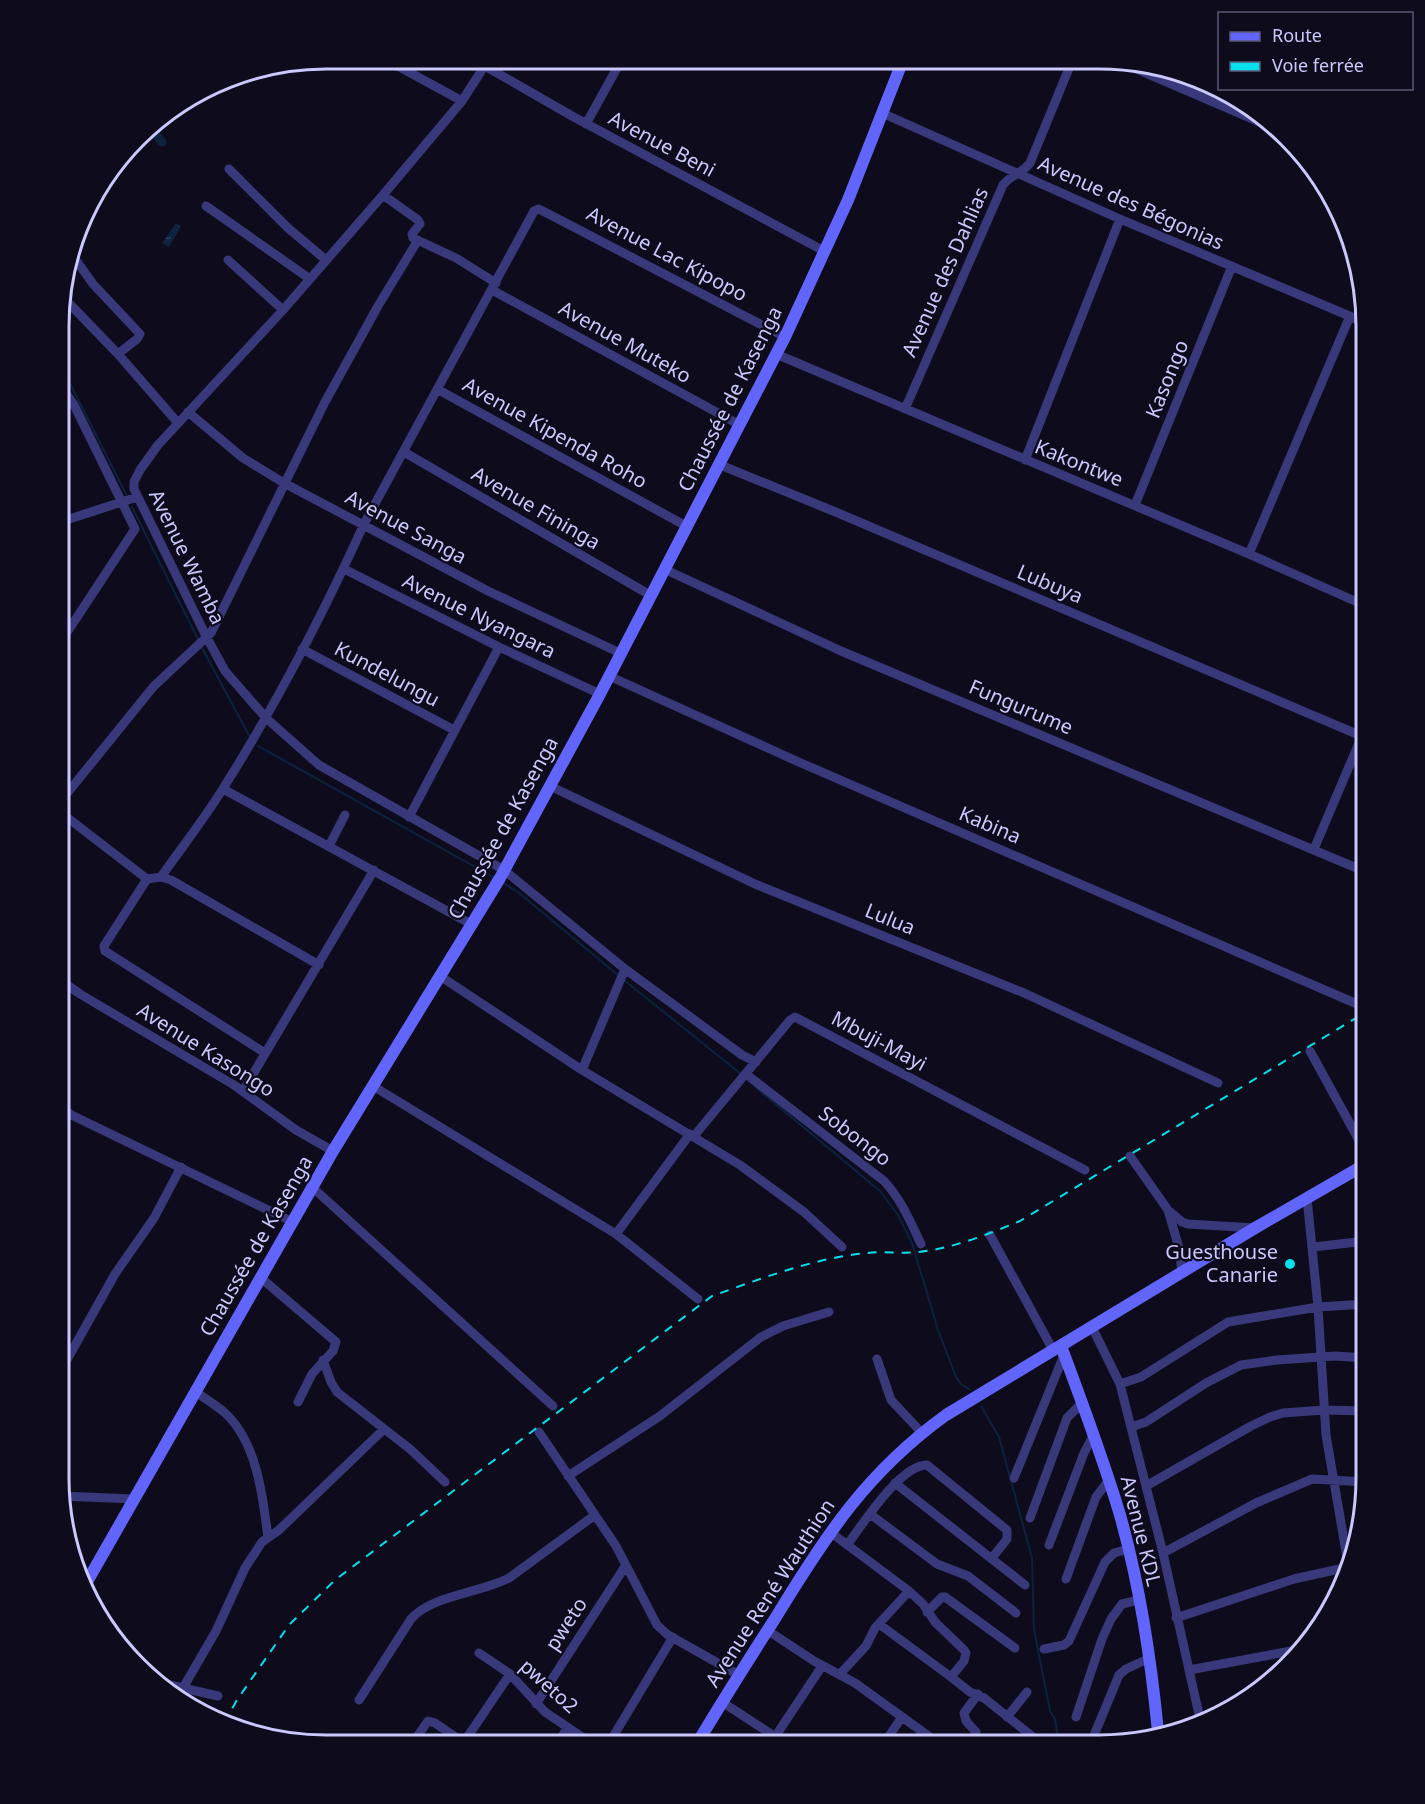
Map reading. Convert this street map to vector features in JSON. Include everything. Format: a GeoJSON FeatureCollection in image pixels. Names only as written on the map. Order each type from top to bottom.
{"type":"FeatureCollection","features":[{"type":"Feature","properties":{"kind":"main road","name":"Chaussée de Kasenga"},"geometry":{"type":"LineString","coordinates":[[90,1577],[333,1151],[473,925],[600,694],[785,337],[848,200],[899,69]]}},
{"type":"Feature","properties":{"kind":"main road","name":"Avenue René Wauthion"},"geometry":{"type":"LineString","coordinates":[[702,1735],[830,1532],[867,1485],[922,1433],[946,1415],[1059,1350],[1182,1272],[1356,1170]]}},
{"type":"Feature","properties":{"kind":"main road","name":"Avenue KDL"},"geometry":{"type":"LineString","coordinates":[[1059,1350],[1082,1403],[1109,1480],[1128,1549],[1150,1658],[1158,1728]]}},
{"type":"Feature","properties":{"kind":"street"},"geometry":{"type":"LineString","coordinates":[[403,69],[462,101]]}},
{"type":"Feature","properties":{"kind":"street","name":"Avenue Wamba"},"geometry":{"type":"LineString","coordinates":[[483,69],[462,101],[383,195],[283,310],[178,423],[140,470],[134,482],[137,497],[202,642],[266,717],[319,765],[409,817],[500,877],[742,1055],[756,1062]]}},
{"type":"Feature","properties":{"kind":"street","name":"Avenue Beni"},"geometry":{"type":"LineString","coordinates":[[497,69],[586,124],[824,251]]}},
{"type":"Feature","properties":{"kind":"street"},"geometry":{"type":"LineString","coordinates":[[586,124],[616,69]]}},
{"type":"Feature","properties":{"kind":"street","name":"Avenue des Dahlias"},"geometry":{"type":"LineString","coordinates":[[905,409],[1002,185],[1007,179],[1020,174],[1030,163],[1069,69]]}},
{"type":"Feature","properties":{"kind":"street"},"geometry":{"type":"LineString","coordinates":[[1147,74],[1250,118]]}},
{"type":"Feature","properties":{"kind":"street"},"geometry":{"type":"LineString","coordinates":[[1209,101],[1212,96]]}},
{"type":"Feature","properties":{"kind":"street","name":"Avenue des Bégonias"},"geometry":{"type":"LineString","coordinates":[[882,113],[1120,219],[1356,318]]}},
{"type":"Feature","properties":{"kind":"street"},"geometry":{"type":"LineString","coordinates":[[229,169],[288,228],[326,260]]}},
{"type":"Feature","properties":{"kind":"street"},"geometry":{"type":"LineString","coordinates":[[69,791],[154,686],[202,642],[218,620],[284,483],[347,361],[418,240],[413,238],[412,234],[420,224],[418,220],[383,195]]}},
{"type":"Feature","properties":{"kind":"street"},"geometry":{"type":"LineString","coordinates":[[206,206],[310,279]]}},
{"type":"Feature","properties":{"kind":"street","name":"Avenue Lac Kipopo"},"geometry":{"type":"LineString","coordinates":[[494,286],[532,213],[539,208],[785,337]]}},
{"type":"Feature","properties":{"kind":"street"},"geometry":{"type":"LineString","coordinates":[[1025,460],[1120,219]]}},
{"type":"Feature","properties":{"kind":"street","name":"Avenue Muteko"},"geometry":{"type":"LineString","coordinates":[[418,240],[456,258],[494,286],[740,425]]}},
{"type":"Feature","properties":{"kind":"street"},"geometry":{"type":"LineString","coordinates":[[228,260],[283,310]]}},
{"type":"Feature","properties":{"kind":"street"},"geometry":{"type":"LineString","coordinates":[[77,262],[93,284],[140,334],[118,354]]}},
{"type":"Feature","properties":{"kind":"street","name":"Kasongo"},"geometry":{"type":"LineString","coordinates":[[1135,505],[1232,266]]}},
{"type":"Feature","properties":{"kind":"street"},"geometry":{"type":"LineString","coordinates":[[161,877],[223,789],[266,717],[344,569],[364,524],[494,286]]}},
{"type":"Feature","properties":{"kind":"street"},"geometry":{"type":"LineString","coordinates":[[70,305],[118,354],[178,423]]}},
{"type":"Feature","properties":{"kind":"street"},"geometry":{"type":"LineString","coordinates":[[1249,554],[1350,316]]}},
{"type":"Feature","properties":{"kind":"street","name":"Kakontwe"},"geometry":{"type":"LineString","coordinates":[[776,354],[1135,505],[1356,601]]}},
{"type":"Feature","properties":{"kind":"street","name":"Avenue Kipenda Roho"},"geometry":{"type":"LineString","coordinates":[[437,389],[686,526]]}},
{"type":"Feature","properties":{"kind":"street"},"geometry":{"type":"LineString","coordinates":[[69,398],[135,524],[135,530],[69,629]]}},
{"type":"Feature","properties":{"kind":"street","name":"Avenue Sanga"},"geometry":{"type":"LineString","coordinates":[[188,412],[243,458],[284,483],[488,591],[620,653]]}},
{"type":"Feature","properties":{"kind":"street","name":"Avenue Fininga"},"geometry":{"type":"LineString","coordinates":[[404,452],[650,595]]}},
{"type":"Feature","properties":{"kind":"street","name":"Lubuya"},"geometry":{"type":"LineString","coordinates":[[718,464],[1356,734]]}},
{"type":"Feature","properties":{"kind":"street"},"geometry":{"type":"LineString","coordinates":[[69,519],[137,497]]}},
{"type":"Feature","properties":{"kind":"street","name":"Avenue Nyangara"},"geometry":{"type":"LineString","coordinates":[[344,569],[499,647],[600,694]]}},
{"type":"Feature","properties":{"kind":"street","name":"Fungurume"},"geometry":{"type":"LineString","coordinates":[[664,569],[841,651],[1356,868]]}},
{"type":"Feature","properties":{"kind":"street"},"geometry":{"type":"LineString","coordinates":[[409,817],[499,647]]}},
{"type":"Feature","properties":{"kind":"street","name":"Kundelungu"},"geometry":{"type":"LineString","coordinates":[[302,649],[454,730]]}},
{"type":"Feature","properties":{"kind":"street","name":"Kabina"},"geometry":{"type":"LineString","coordinates":[[609,676],[812,768],[1356,1004]]}},
{"type":"Feature","properties":{"kind":"street"},"geometry":{"type":"LineString","coordinates":[[1314,849],[1356,755]]}},
{"type":"Feature","properties":{"kind":"street","name":"Lulua"},"geometry":{"type":"LineString","coordinates":[[550,786],[755,884],[1024,993],[1218,1083]]}},
{"type":"Feature","properties":{"kind":"street"},"geometry":{"type":"LineString","coordinates":[[223,789],[473,925]]}},
{"type":"Feature","properties":{"kind":"street"},"geometry":{"type":"LineString","coordinates":[[329,846],[345,815]]}},
{"type":"Feature","properties":{"kind":"street"},"geometry":{"type":"LineString","coordinates":[[69,819],[147,879],[161,877],[175,882],[319,965]]}},
{"type":"Feature","properties":{"kind":"street"},"geometry":{"type":"LineString","coordinates":[[243,1091],[374,870]]}},
{"type":"Feature","properties":{"kind":"street"},"geometry":{"type":"LineString","coordinates":[[147,879],[104,946],[105,951],[265,1053]]}},
{"type":"Feature","properties":{"kind":"street"},"geometry":{"type":"LineString","coordinates":[[582,1070],[625,969]]}},
{"type":"Feature","properties":{"kind":"street"},"geometry":{"type":"LineString","coordinates":[[440,976],[582,1070],[692,1135],[778,1192],[842,1247]]}},
{"type":"Feature","properties":{"kind":"street","name":"Avenue Kasongo"},"geometry":{"type":"LineString","coordinates":[[69,986],[243,1091],[296,1130],[333,1151]]}},
{"type":"Feature","properties":{"kind":"street","name":"Mbuji-Mayi"},"geometry":{"type":"LineString","coordinates":[[616,1234],[692,1135],[747,1074],[792,1018],[798,1018],[1085,1170]]}},
{"type":"Feature","properties":{"kind":"street"},"geometry":{"type":"LineString","coordinates":[[1311,1051],[1356,1134]]}},
{"type":"Feature","properties":{"kind":"street","name":"Sobongo"},"geometry":{"type":"LineString","coordinates":[[747,1074],[809,1125],[884,1181],[907,1212],[921,1244]]}},
{"type":"Feature","properties":{"kind":"street"},"geometry":{"type":"LineString","coordinates":[[373,1086],[616,1234],[698,1299]]}},
{"type":"Feature","properties":{"kind":"street"},"geometry":{"type":"LineString","coordinates":[[69,1113],[293,1222]]}},
{"type":"Feature","properties":{"kind":"street"},"geometry":{"type":"LineString","coordinates":[[1131,1156],[1168,1210],[1182,1222],[1255,1228]]}},
{"type":"Feature","properties":{"kind":"street"},"geometry":{"type":"LineString","coordinates":[[69,1356],[115,1274],[154,1218],[181,1167]]}},
{"type":"Feature","properties":{"kind":"street"},"geometry":{"type":"LineString","coordinates":[[312,1187],[553,1406]]}},
{"type":"Feature","properties":{"kind":"street"},"geometry":{"type":"LineString","coordinates":[[1307,1198],[1318,1307],[1324,1410],[1333,1481],[1345,1549]]}},
{"type":"Feature","properties":{"kind":"street"},"geometry":{"type":"LineString","coordinates":[[1168,1210],[1179,1248],[1182,1272]]}},
{"type":"Feature","properties":{"kind":"street"},"geometry":{"type":"LineString","coordinates":[[990,1235],[1059,1350],[1014,1478]]}},
{"type":"Feature","properties":{"kind":"street"},"geometry":{"type":"LineString","coordinates":[[1313,1246],[1356,1242]]}},
{"type":"Feature","properties":{"kind":"street"},"geometry":{"type":"LineString","coordinates":[[261,1278],[336,1342],[335,1348],[307,1382],[298,1402]]}},
{"type":"Feature","properties":{"kind":"street"},"geometry":{"type":"LineString","coordinates":[[1120,1384],[1141,1377],[1227,1322],[1318,1307],[1356,1305]]}},
{"type":"Feature","properties":{"kind":"street"},"geometry":{"type":"LineString","coordinates":[[568,1476],[660,1416],[761,1337],[789,1324],[829,1312]]}},
{"type":"Feature","properties":{"kind":"street"},"geometry":{"type":"LineString","coordinates":[[1092,1327],[1120,1384],[1163,1553],[1199,1714]]}},
{"type":"Feature","properties":{"kind":"street"},"geometry":{"type":"LineString","coordinates":[[1131,1427],[1146,1422],[1219,1375],[1241,1365],[1335,1356],[1356,1357]]}},
{"type":"Feature","properties":{"kind":"street"},"geometry":{"type":"LineString","coordinates":[[877,1359],[891,1400],[922,1433]]}},
{"type":"Feature","properties":{"kind":"street"},"geometry":{"type":"LineString","coordinates":[[323,1360],[335,1389],[410,1449],[445,1482]]}},
{"type":"Feature","properties":{"kind":"street"},"geometry":{"type":"LineString","coordinates":[[195,1391],[226,1414],[252,1454],[260,1485],[268,1538]]}},
{"type":"Feature","properties":{"kind":"street"},"geometry":{"type":"LineString","coordinates":[[1030,1518],[1067,1418],[1082,1403]]}},
{"type":"Feature","properties":{"kind":"street"},"geometry":{"type":"LineString","coordinates":[[1146,1486],[1270,1417],[1283,1413],[1324,1410],[1356,1411]]}},
{"type":"Feature","properties":{"kind":"street"},"geometry":{"type":"LineString","coordinates":[[183,1688],[216,1631],[245,1568],[262,1542],[279,1530],[384,1429]]}},
{"type":"Feature","properties":{"kind":"street"},"geometry":{"type":"LineString","coordinates":[[539,1432],[595,1515],[626,1565],[653,1619],[662,1630],[739,1676]]}},
{"type":"Feature","properties":{"kind":"street"},"geometry":{"type":"LineString","coordinates":[[1049,1545],[1080,1461],[1093,1436]]}},
{"type":"Feature","properties":{"kind":"street"},"geometry":{"type":"LineString","coordinates":[[847,1545],[895,1483],[915,1466],[927,1465],[1007,1530],[1007,1539],[992,1558]]}},
{"type":"Feature","properties":{"kind":"street"},"geometry":{"type":"LineString","coordinates":[[1163,1553],[1296,1484],[1312,1479],[1356,1482]]}},
{"type":"Feature","properties":{"kind":"street"},"geometry":{"type":"LineString","coordinates":[[1066,1579],[1096,1497],[1109,1480]]}},
{"type":"Feature","properties":{"kind":"street"},"geometry":{"type":"LineString","coordinates":[[895,1483],[1025,1585]]}},
{"type":"Feature","properties":{"kind":"street"},"geometry":{"type":"LineString","coordinates":[[70,1497],[134,1499]]}},
{"type":"Feature","properties":{"kind":"street"},"geometry":{"type":"LineString","coordinates":[[870,1514],[937,1564],[968,1576],[1016,1613]]}},
{"type":"Feature","properties":{"kind":"street"},"geometry":{"type":"LineString","coordinates":[[359,1700],[411,1619],[418,1613],[453,1598],[502,1582],[595,1515]]}},
{"type":"Feature","properties":{"kind":"street"},"geometry":{"type":"LineString","coordinates":[[830,1532],[909,1591],[966,1653],[964,1661],[951,1677]]}},
{"type":"Feature","properties":{"kind":"street"},"geometry":{"type":"LineString","coordinates":[[1044,1649],[1064,1645],[1069,1641],[1105,1562],[1114,1553],[1128,1549]]}},
{"type":"Feature","properties":{"kind":"street","name":"pweto"},"geometry":{"type":"LineString","coordinates":[[536,1704],[626,1565]]}},
{"type":"Feature","properties":{"kind":"street"},"geometry":{"type":"LineString","coordinates":[[1176,1617],[1294,1579],[1339,1569]]}},
{"type":"Feature","properties":{"kind":"street"},"geometry":{"type":"LineString","coordinates":[[840,1674],[866,1646],[872,1632],[909,1591]]}},
{"type":"Feature","properties":{"kind":"street"},"geometry":{"type":"LineString","coordinates":[[927,1612],[942,1597],[945,1597],[1015,1648]]}},
{"type":"Feature","properties":{"kind":"street"},"geometry":{"type":"LineString","coordinates":[[1076,1717],[1111,1619],[1122,1604],[1139,1600]]}},
{"type":"Feature","properties":{"kind":"street"},"geometry":{"type":"LineString","coordinates":[[879,1624],[970,1692],[978,1694],[1030,1735]]}},
{"type":"Feature","properties":{"kind":"street"},"geometry":{"type":"LineString","coordinates":[[767,1630],[822,1666],[840,1674],[927,1735]]}},
{"type":"Feature","properties":{"kind":"street"},"geometry":{"type":"LineString","coordinates":[[614,1735],[673,1637]]}},
{"type":"Feature","properties":{"kind":"street"},"geometry":{"type":"LineString","coordinates":[[1189,1670],[1288,1652]]}},
{"type":"Feature","properties":{"kind":"street","name":"pweto2"},"geometry":{"type":"LineString","coordinates":[[479,1653],[510,1674],[536,1704],[578,1735]]}},
{"type":"Feature","properties":{"kind":"street"},"geometry":{"type":"LineString","coordinates":[[1094,1735],[1119,1675],[1126,1669],[1150,1658]]}},
{"type":"Feature","properties":{"kind":"street"},"geometry":{"type":"LineString","coordinates":[[776,1735],[822,1666]]}},
{"type":"Feature","properties":{"kind":"street"},"geometry":{"type":"LineString","coordinates":[[470,1735],[510,1674]]}},
{"type":"Feature","properties":{"kind":"street"},"geometry":{"type":"LineString","coordinates":[[176,1686],[218,1696]]}},
{"type":"Feature","properties":{"kind":"street"},"geometry":{"type":"LineString","coordinates":[[1007,1717],[1027,1692]]}},
{"type":"Feature","properties":{"kind":"street"},"geometry":{"type":"LineString","coordinates":[[974,1735],[976,1732],[966,1720],[964,1713],[978,1694]]}},
{"type":"Feature","properties":{"kind":"street"},"geometry":{"type":"LineString","coordinates":[[722,1702],[772,1735]]}},
{"type":"Feature","properties":{"kind":"street"},"geometry":{"type":"LineString","coordinates":[[890,1735],[902,1717]]}},
{"type":"Feature","properties":{"kind":"street"},"geometry":{"type":"LineString","coordinates":[[418,1735],[428,1721],[435,1723],[452,1735]]}},
{"type":"Feature","properties":{"kind":"street"},"geometry":{"type":"LineString","coordinates":[[563,1735],[567,1728]]}},
{"type":"Feature","properties":{"kind":"water"},"geometry":{"type":"Polygon","coordinates":[[[176,223],[181,227],[169,247],[162,243],[176,223]]]}},
{"type":"Feature","properties":{"kind":"waterway"},"geometry":{"type":"LineString","coordinates":[[156,134],[162,142]]}},
{"type":"Feature","properties":{"kind":"waterway"},"geometry":{"type":"LineString","coordinates":[[69,382],[126,494]]}},
{"type":"Feature","properties":{"kind":"waterway"},"geometry":{"type":"LineString","coordinates":[[132,507],[199,641]]}},
{"type":"Feature","properties":{"kind":"waterway"},"geometry":{"type":"LineString","coordinates":[[201,646],[251,739]]}},
{"type":"Feature","properties":{"kind":"waterway"},"geometry":{"type":"LineString","coordinates":[[258,746],[495,878]]}},
{"type":"Feature","properties":{"kind":"waterway"},"geometry":{"type":"LineString","coordinates":[[502,882],[518,892],[619,976]]}},
{"type":"Feature","properties":{"kind":"waterway"},"geometry":{"type":"LineString","coordinates":[[624,980],[741,1074]]}},
{"type":"Feature","properties":{"kind":"waterway"},"geometry":{"type":"LineString","coordinates":[[754,1086],[880,1191],[898,1215],[912,1243],[938,1330],[956,1377],[969,1389]]}},
{"type":"Feature","properties":{"kind":"waterway"},"geometry":{"type":"LineString","coordinates":[[981,1406],[999,1437],[1032,1558],[1034,1630],[1050,1711],[1055,1719],[1057,1735]]}},
{"type":"Feature","properties":{"kind":"railway"},"geometry":{"type":"LineString","coordinates":[[228,1715],[289,1625],[335,1580],[712,1296],[829,1259],[874,1252],[912,1253],[944,1248],[1020,1221],[1356,1018]]}},
{"type":"Feature","properties":{"kind":"place","name":"Guesthouse Canarie"},"geometry":{"type":"Point","coordinates":[1290,1264]}}]}
